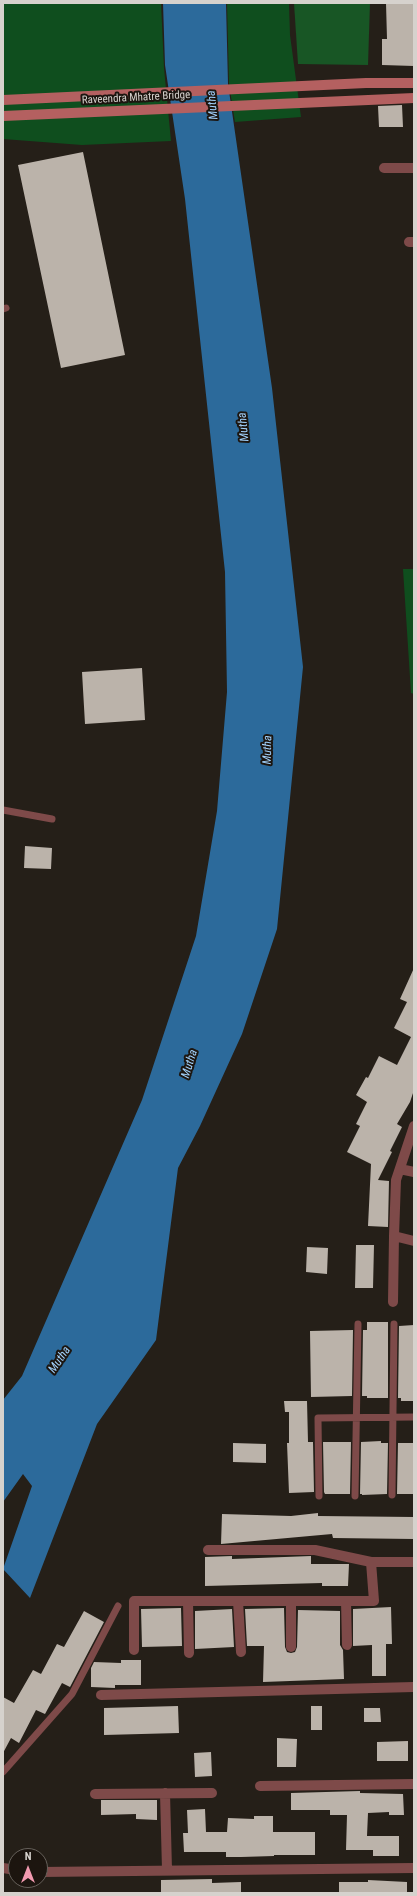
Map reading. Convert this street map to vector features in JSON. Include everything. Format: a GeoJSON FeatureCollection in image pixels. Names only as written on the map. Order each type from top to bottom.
{"type":"FeatureCollection","features":[{"type":"Feature","properties":{"kind":"main road","name":"Raveendra Mhatre Bridge"},"geometry":{"type":"LineString","coordinates":[[3,100],[366,83],[414,83]]}},
{"type":"Feature","properties":{"kind":"main road","name":"Raveendra Mhatre Bridge"},"geometry":{"type":"LineString","coordinates":[[3,116],[414,98]]}},
{"type":"Feature","properties":{"kind":"street"},"geometry":{"type":"LineString","coordinates":[[384,168],[414,168]]}},
{"type":"Feature","properties":{"kind":"street"},"geometry":{"type":"LineString","coordinates":[[393,1302],[396,1180],[414,1126]]}},
{"type":"Feature","properties":{"kind":"street"},"geometry":{"type":"LineString","coordinates":[[400,1168],[414,1172]]}},
{"type":"Feature","properties":{"kind":"street"},"geometry":{"type":"LineString","coordinates":[[394,1236],[414,1241]]}},
{"type":"Feature","properties":{"kind":"street"},"geometry":{"type":"LineString","coordinates":[[208,1550],[315,1550],[372,1562],[414,1562]]}},
{"type":"Feature","properties":{"kind":"street"},"geometry":{"type":"LineString","coordinates":[[134,1650],[134,1601],[374,1601],[372,1562]]}},
{"type":"Feature","properties":{"kind":"street"},"geometry":{"type":"LineString","coordinates":[[188,1601],[189,1653]]}},
{"type":"Feature","properties":{"kind":"street"},"geometry":{"type":"LineString","coordinates":[[238,1601],[240,1652]]}},
{"type":"Feature","properties":{"kind":"street"},"geometry":{"type":"LineString","coordinates":[[291,1601],[291,1647]]}},
{"type":"Feature","properties":{"kind":"street"},"geometry":{"type":"LineString","coordinates":[[346,1601],[347,1645]]}},
{"type":"Feature","properties":{"kind":"street"},"geometry":{"type":"LineString","coordinates":[[101,1695],[414,1687]]}},
{"type":"Feature","properties":{"kind":"street"},"geometry":{"type":"LineString","coordinates":[[260,1786],[414,1784]]}},
{"type":"Feature","properties":{"kind":"street"},"geometry":{"type":"LineString","coordinates":[[165,1793],[167,1870]]}},
{"type":"Feature","properties":{"kind":"street"},"geometry":{"type":"LineString","coordinates":[[95,1794],[212,1793]]}},
{"type":"Feature","properties":{"kind":"street"},"geometry":{"type":"LineString","coordinates":[[48,1872],[414,1868]]}},
{"type":"Feature","properties":{"kind":"lane"},"geometry":{"type":"LineString","coordinates":[[3,810],[52,819]]}},
{"type":"Feature","properties":{"kind":"lane"},"geometry":{"type":"LineString","coordinates":[[355,1496],[358,1324]]}},
{"type":"Feature","properties":{"kind":"lane"},"geometry":{"type":"LineString","coordinates":[[392,1495],[394,1324]]}},
{"type":"Feature","properties":{"kind":"lane"},"geometry":{"type":"LineString","coordinates":[[318,1496],[318,1418],[414,1417]]}},
{"type":"Feature","properties":{"kind":"lane"},"geometry":{"type":"LineString","coordinates":[[3,1772],[72,1694],[118,1606]]}},
{"type":"Feature","properties":{"kind":"green space"},"geometry":{"type":"Polygon","coordinates":[[[3,3],[161,3],[164,68],[171,141],[82,145],[3,139],[3,3]]]}},
{"type":"Feature","properties":{"kind":"green space"},"geometry":{"type":"Polygon","coordinates":[[[227,3],[289,3],[290,35],[301,117],[235,122],[229,84],[227,3]]]}},
{"type":"Feature","properties":{"kind":"green space"},"geometry":{"type":"Polygon","coordinates":[[[294,3],[370,3],[368,65],[298,64],[294,3]]]}},
{"type":"Feature","properties":{"kind":"green space"},"geometry":{"type":"Polygon","coordinates":[[[403,569],[414,569],[414,694],[411,693],[403,569]]]}},
{"type":"Feature","properties":{"kind":"water","name":"Mutha"},"geometry":{"type":"Polygon","coordinates":[[[163,3],[226,3],[228,84],[272,388],[303,667],[277,929],[242,1034],[200,1126],[178,1168],[156,1340],[97,1424],[30,1598],[3,1569],[32,1486],[23,1474],[3,1502],[3,1400],[22,1376],[142,1100],[196,936],[217,811],[227,692],[225,572],[185,199],[165,65],[163,3]]]}},
{"type":"Feature","properties":{"kind":"building"},"geometry":{"type":"Polygon","coordinates":[[[386,3],[414,3],[414,66],[382,65],[382,39],[387,39],[386,3]]]}},
{"type":"Feature","properties":{"kind":"building"},"geometry":{"type":"Polygon","coordinates":[[[402,105],[403,127],[379,127],[378,106],[402,105]]]}},
{"type":"Feature","properties":{"kind":"building"},"geometry":{"type":"Polygon","coordinates":[[[83,152],[125,355],[61,368],[18,165],[83,152]]]}},
{"type":"Feature","properties":{"kind":"building"},"geometry":{"type":"Polygon","coordinates":[[[142,668],[145,720],[85,724],[82,672],[142,668]]]}},
{"type":"Feature","properties":{"kind":"building"},"geometry":{"type":"Polygon","coordinates":[[[25,846],[52,848],[51,869],[24,868],[25,846]]]}},
{"type":"Feature","properties":{"kind":"building"},"geometry":{"type":"Polygon","coordinates":[[[414,968],[414,1090],[410,1102],[397,1124],[402,1127],[390,1151],[392,1152],[378,1180],[389,1181],[388,1227],[368,1226],[371,1164],[347,1152],[360,1126],[356,1124],[367,1102],[356,1095],[366,1077],[368,1078],[379,1056],[397,1065],[411,1037],[394,1028],[407,1002],[400,999],[414,968]]]}},
{"type":"Feature","properties":{"kind":"building"},"geometry":{"type":"Polygon","coordinates":[[[356,1245],[374,1245],[373,1288],[355,1288],[356,1245]]]}},
{"type":"Feature","properties":{"kind":"building"},"geometry":{"type":"Polygon","coordinates":[[[307,1247],[328,1248],[327,1274],[306,1272],[307,1247]]]}},
{"type":"Feature","properties":{"kind":"building"},"geometry":{"type":"Polygon","coordinates":[[[367,1322],[388,1322],[388,1398],[367,1398],[367,1396],[362,1396],[363,1330],[367,1330],[367,1322]]]}},
{"type":"Feature","properties":{"kind":"building"},"geometry":{"type":"Polygon","coordinates":[[[414,1325],[414,1401],[401,1401],[401,1398],[398,1398],[399,1326],[414,1325]]]}},
{"type":"Feature","properties":{"kind":"building"},"geometry":{"type":"Polygon","coordinates":[[[353,1330],[352,1396],[311,1397],[310,1331],[353,1330]]]}},
{"type":"Feature","properties":{"kind":"building"},"geometry":{"type":"Polygon","coordinates":[[[284,1401],[307,1401],[308,1442],[313,1442],[314,1492],[289,1493],[287,1443],[289,1443],[289,1412],[285,1412],[284,1401]]]}},
{"type":"Feature","properties":{"kind":"building"},"geometry":{"type":"Polygon","coordinates":[[[381,1441],[381,1443],[388,1443],[387,1494],[362,1495],[360,1494],[361,1442],[381,1441]]]}},
{"type":"Feature","properties":{"kind":"building"},"geometry":{"type":"Polygon","coordinates":[[[323,1442],[351,1442],[350,1494],[325,1494],[323,1442]]]}},
{"type":"Feature","properties":{"kind":"building"},"geometry":{"type":"Polygon","coordinates":[[[233,1443],[266,1444],[266,1463],[233,1462],[233,1443]]]}},
{"type":"Feature","properties":{"kind":"building"},"geometry":{"type":"Polygon","coordinates":[[[398,1443],[414,1443],[414,1494],[397,1494],[398,1443]]]}},
{"type":"Feature","properties":{"kind":"building"},"geometry":{"type":"Polygon","coordinates":[[[318,1513],[318,1516],[414,1517],[414,1539],[333,1538],[332,1534],[221,1544],[222,1514],[291,1516],[318,1513]]]}},
{"type":"Feature","properties":{"kind":"building"},"geometry":{"type":"Polygon","coordinates":[[[232,1556],[232,1559],[311,1556],[311,1564],[349,1564],[348,1586],[322,1586],[322,1583],[205,1586],[205,1557],[232,1556]]]}},
{"type":"Feature","properties":{"kind":"building"},"geometry":{"type":"Polygon","coordinates":[[[391,1607],[392,1644],[386,1644],[386,1676],[372,1676],[372,1645],[353,1646],[353,1609],[391,1607]]]}},
{"type":"Feature","properties":{"kind":"building"},"geometry":{"type":"Polygon","coordinates":[[[181,1608],[182,1646],[142,1647],[141,1609],[181,1608]]]}},
{"type":"Feature","properties":{"kind":"building"},"geometry":{"type":"Polygon","coordinates":[[[284,1608],[285,1647],[287,1652],[291,1653],[295,1652],[297,1647],[298,1610],[340,1611],[340,1645],[343,1650],[344,1679],[263,1682],[264,1646],[247,1646],[245,1609],[284,1608]]]}},
{"type":"Feature","properties":{"kind":"building"},"geometry":{"type":"Polygon","coordinates":[[[232,1609],[234,1647],[195,1649],[195,1611],[232,1609]]]}},
{"type":"Feature","properties":{"kind":"building"},"geometry":{"type":"Polygon","coordinates":[[[84,1611],[104,1622],[70,1687],[62,1683],[45,1714],[36,1710],[19,1743],[11,1738],[3,1753],[3,1697],[14,1703],[33,1670],[41,1674],[57,1644],[64,1647],[84,1611]]]}},
{"type":"Feature","properties":{"kind":"building"},"geometry":{"type":"Polygon","coordinates":[[[121,1660],[141,1660],[141,1685],[115,1685],[115,1688],[91,1687],[91,1668],[94,1662],[121,1663],[121,1660]]]}},
{"type":"Feature","properties":{"kind":"building"},"geometry":{"type":"Polygon","coordinates":[[[178,1706],[179,1733],[104,1735],[104,1708],[178,1706]]]}},
{"type":"Feature","properties":{"kind":"building"},"geometry":{"type":"Polygon","coordinates":[[[311,1706],[322,1706],[322,1730],[311,1730],[311,1706]]]}},
{"type":"Feature","properties":{"kind":"building"},"geometry":{"type":"Polygon","coordinates":[[[364,1708],[380,1708],[381,1722],[364,1722],[364,1708]]]}},
{"type":"Feature","properties":{"kind":"building"},"geometry":{"type":"Polygon","coordinates":[[[277,1738],[297,1739],[296,1767],[277,1767],[277,1738]]]}},
{"type":"Feature","properties":{"kind":"building"},"geometry":{"type":"Polygon","coordinates":[[[408,1741],[408,1761],[377,1761],[377,1742],[408,1741]]]}},
{"type":"Feature","properties":{"kind":"building"},"geometry":{"type":"Polygon","coordinates":[[[211,1752],[212,1776],[195,1777],[194,1753],[211,1752]]]}},
{"type":"Feature","properties":{"kind":"building"},"geometry":{"type":"Polygon","coordinates":[[[360,1791],[360,1793],[403,1794],[404,1815],[389,1815],[389,1812],[368,1813],[367,1836],[399,1836],[399,1856],[373,1856],[373,1850],[346,1850],[347,1815],[330,1815],[330,1810],[291,1810],[291,1793],[360,1791]]]}},
{"type":"Feature","properties":{"kind":"building"},"geometry":{"type":"Polygon","coordinates":[[[101,1800],[157,1800],[157,1820],[136,1819],[136,1814],[101,1815],[101,1800]]]}},
{"type":"Feature","properties":{"kind":"building"},"geometry":{"type":"Polygon","coordinates":[[[205,1809],[206,1832],[227,1832],[228,1818],[254,1819],[254,1816],[273,1816],[273,1832],[315,1832],[315,1855],[226,1857],[226,1852],[184,1852],[183,1833],[188,1833],[187,1810],[205,1809]]]}},
{"type":"Feature","properties":{"kind":"building"},"geometry":{"type":"Polygon","coordinates":[[[212,1879],[212,1883],[241,1882],[241,1893],[161,1893],[161,1880],[212,1879]]]}},
{"type":"Feature","properties":{"kind":"building"},"geometry":{"type":"Polygon","coordinates":[[[368,1880],[407,1882],[407,1893],[339,1893],[339,1882],[368,1882],[368,1880]]]}}]}
